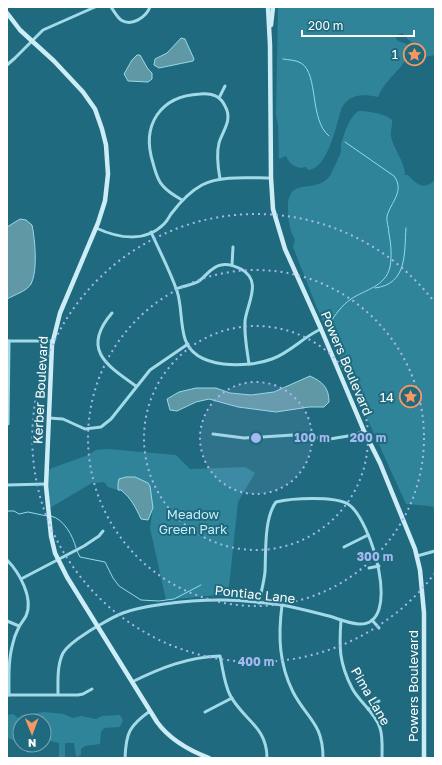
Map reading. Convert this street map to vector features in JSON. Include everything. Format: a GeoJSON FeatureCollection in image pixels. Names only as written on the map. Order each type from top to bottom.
{"type":"FeatureCollection","features":[{"type":"Feature","properties":{"kind":"street"},"geometry":{"type":"LineString","coordinates":[[7,65],[43,30],[95,7]]}},
{"type":"Feature","properties":{"kind":"street"},"geometry":{"type":"LineString","coordinates":[[112,7],[118,17],[127,22],[132,22],[144,16],[150,7]]}},
{"type":"Feature","properties":{"kind":"street","name":"Powers Boulevard"},"geometry":{"type":"LineString","coordinates":[[268,7],[270,45],[271,178],[273,209],[285,249],[395,500],[417,556],[420,570],[424,613],[424,758]]}},
{"type":"Feature","properties":{"kind":"street","name":"Powers Boulevard"},"geometry":{"type":"LineString","coordinates":[[270,45],[273,7]]}},
{"type":"Feature","properties":{"kind":"street","name":"Kerber Boulevard"},"geometry":{"type":"LineString","coordinates":[[7,13],[20,30],[54,61],[83,92],[95,109],[106,145],[108,174],[105,201],[96,228],[60,313],[53,341],[48,418],[46,484],[51,536],[58,559],[67,577],[162,729],[189,750],[208,758]]}},
{"type":"Feature","properties":{"kind":"street"},"geometry":{"type":"LineString","coordinates":[[219,98],[225,86]]}},
{"type":"Feature","properties":{"kind":"street"},"geometry":{"type":"LineString","coordinates":[[182,200],[162,185],[152,159],[149,142],[150,130],[154,118],[161,108],[171,101],[190,94],[202,93],[216,95],[225,106],[228,119],[218,152],[220,179]]}},
{"type":"Feature","properties":{"kind":"street"},"geometry":{"type":"LineString","coordinates":[[96,228],[113,235],[132,237],[152,232],[164,224],[182,200],[203,184],[220,179],[271,178]]}},
{"type":"Feature","properties":{"kind":"street"},"geometry":{"type":"LineString","coordinates":[[152,232],[176,289],[180,303],[185,340],[192,350],[210,362],[249,364],[271,359],[287,352],[307,336],[321,329]]}},
{"type":"Feature","properties":{"kind":"street"},"geometry":{"type":"LineString","coordinates":[[232,265],[233,247]]}},
{"type":"Feature","properties":{"kind":"street"},"geometry":{"type":"LineString","coordinates":[[176,289],[199,281],[212,269],[219,265],[232,265],[249,275],[253,281],[253,290],[245,321],[245,334],[249,364]]}},
{"type":"Feature","properties":{"kind":"street"},"geometry":{"type":"LineString","coordinates":[[112,313],[100,329],[98,339],[99,351],[102,358],[112,369],[136,386]]}},
{"type":"Feature","properties":{"kind":"street"},"geometry":{"type":"LineString","coordinates":[[8,424],[8,341],[53,341]]}},
{"type":"Feature","properties":{"kind":"street"},"geometry":{"type":"LineString","coordinates":[[48,418],[63,419],[85,429],[101,427],[110,419],[150,370],[188,344]]}},
{"type":"Feature","properties":{"kind":"street"},"geometry":{"type":"LineString","coordinates":[[213,434],[244,438],[293,435],[330,439],[354,435],[364,431]]}},
{"type":"Feature","properties":{"kind":"street"},"geometry":{"type":"LineString","coordinates":[[7,485],[46,484]]}},
{"type":"Feature","properties":{"kind":"street"},"geometry":{"type":"LineString","coordinates":[[259,603],[264,574],[268,523],[271,508],[276,502],[286,500],[336,500],[347,503],[358,515],[368,535],[379,566],[382,586],[380,603],[378,614],[372,620],[379,628]]}},
{"type":"Feature","properties":{"kind":"street"},"geometry":{"type":"LineString","coordinates":[[21,579],[84,546],[99,536],[103,531]]}},
{"type":"Feature","properties":{"kind":"street"},"geometry":{"type":"LineString","coordinates":[[344,547],[368,535]]}},
{"type":"Feature","properties":{"kind":"street"},"geometry":{"type":"LineString","coordinates":[[417,556],[435,551]]}},
{"type":"Feature","properties":{"kind":"street"},"geometry":{"type":"LineString","coordinates":[[7,560],[21,579],[26,590],[28,608],[26,615],[19,626],[11,651],[8,695],[83,694],[92,689]]}},
{"type":"Feature","properties":{"kind":"street"},"geometry":{"type":"LineString","coordinates":[[369,568],[379,566]]}},
{"type":"Feature","properties":{"kind":"street","name":"Pontiac Lane"},"geometry":{"type":"LineString","coordinates":[[58,694],[60,660],[64,651],[71,644],[116,616],[145,607],[211,599],[282,605],[361,624],[368,623],[372,620]]}},
{"type":"Feature","properties":{"kind":"street"},"geometry":{"type":"LineString","coordinates":[[282,605],[279,641],[284,670],[294,693],[313,720],[320,735],[323,746],[322,758]]}},
{"type":"Feature","properties":{"kind":"street","name":"Pima Lane"},"geometry":{"type":"LineString","coordinates":[[341,620],[339,649],[342,665],[352,689],[375,717],[380,727],[382,738],[382,758]]}},
{"type":"Feature","properties":{"kind":"street"},"geometry":{"type":"LineString","coordinates":[[7,621],[19,626]]}},
{"type":"Feature","properties":{"kind":"street"},"geometry":{"type":"LineString","coordinates":[[132,682],[153,671],[180,662],[220,656],[226,684],[232,698],[264,738],[267,748],[267,758]]}},
{"type":"Feature","properties":{"kind":"street"},"geometry":{"type":"LineString","coordinates":[[206,712],[232,698]]}},
{"type":"Feature","properties":{"kind":"street"},"geometry":{"type":"LineString","coordinates":[[368,709],[379,701]]}},
{"type":"Feature","properties":{"kind":"street"},"geometry":{"type":"LineString","coordinates":[[125,758],[128,733],[134,724],[150,711]]}},
{"type":"Feature","properties":{"kind":"green space"},"geometry":{"type":"Polygon","coordinates":[[[278,7],[435,7],[435,55],[419,58],[417,57],[418,54],[424,51],[424,49],[412,43],[402,33],[397,35],[396,39],[412,47],[412,54],[409,59],[388,81],[378,97],[362,95],[353,97],[342,107],[331,144],[326,154],[321,162],[308,170],[306,167],[300,168],[294,166],[289,162],[286,156],[279,159],[278,125],[276,115],[278,7]]]}},
{"type":"Feature","properties":{"kind":"green space"},"geometry":{"type":"Polygon","coordinates":[[[359,111],[372,112],[392,120],[392,141],[403,165],[405,175],[408,175],[414,181],[424,186],[435,180],[435,508],[430,506],[406,504],[317,308],[293,247],[295,240],[289,222],[288,210],[289,199],[292,192],[297,188],[318,184],[325,181],[331,174],[341,151],[341,145],[347,126],[359,111]]]}},
{"type":"Feature","properties":{"kind":"green space","name":"Meadow Green Park"},"geometry":{"type":"Polygon","coordinates":[[[108,449],[176,455],[190,469],[245,467],[255,473],[238,502],[228,596],[217,595],[166,600],[150,528],[153,508],[118,484],[118,490],[108,487],[104,482],[92,483],[48,509],[47,470],[88,455],[96,450],[108,449]]]}},
{"type":"Feature","properties":{"kind":"green space"},"geometry":{"type":"Polygon","coordinates":[[[45,712],[63,714],[73,718],[81,716],[96,719],[102,716],[120,715],[123,720],[120,727],[104,728],[101,732],[100,744],[85,746],[81,749],[81,755],[76,757],[74,743],[65,743],[65,757],[59,757],[59,743],[52,741],[52,713],[37,713],[45,712]]]}},
{"type":"Feature","properties":{"kind":"green space"},"geometry":{"type":"Polygon","coordinates":[[[12,714],[12,740],[7,739],[7,715],[12,714]]]}},
{"type":"Feature","properties":{"kind":"shaded area"},"geometry":{"type":"Polygon","coordinates":[[[181,38],[185,39],[194,59],[193,61],[159,68],[154,65],[155,59],[167,53],[181,38]]]}},
{"type":"Feature","properties":{"kind":"shaded area"},"geometry":{"type":"Polygon","coordinates":[[[137,55],[140,55],[152,73],[152,79],[148,82],[128,81],[124,74],[132,60],[137,55]]]}},
{"type":"Feature","properties":{"kind":"shaded area"},"geometry":{"type":"Polygon","coordinates":[[[20,219],[26,220],[32,225],[35,246],[35,271],[29,286],[23,291],[7,299],[7,227],[20,219]]]}},
{"type":"Feature","properties":{"kind":"shaded area"},"geometry":{"type":"Polygon","coordinates":[[[310,376],[322,383],[328,393],[329,402],[324,407],[309,407],[276,412],[238,407],[209,399],[196,402],[177,411],[170,410],[167,399],[179,392],[196,388],[216,388],[230,393],[251,395],[274,392],[310,376]]]}},
{"type":"Feature","properties":{"kind":"shaded area"},"geometry":{"type":"Polygon","coordinates":[[[135,477],[148,483],[150,486],[153,508],[148,520],[141,519],[125,493],[118,490],[119,479],[135,477]]]}},
{"type":"Feature","properties":{"kind":"waterway"},"geometry":{"type":"LineString","coordinates":[[283,59],[299,62],[307,69],[319,119],[323,129],[329,136]]}},
{"type":"Feature","properties":{"kind":"waterway"},"geometry":{"type":"LineString","coordinates":[[329,324],[339,310],[348,301],[374,287],[388,274],[391,254],[387,216],[398,192],[397,181],[394,176],[345,142]]}},
{"type":"Feature","properties":{"kind":"waterway"},"geometry":{"type":"LineString","coordinates":[[375,288],[386,285],[399,274],[404,257],[406,228]]}},
{"type":"Feature","properties":{"kind":"waterway"},"geometry":{"type":"LineString","coordinates":[[7,511],[14,511],[19,514],[28,512],[47,516]]}},
{"type":"Feature","properties":{"kind":"waterway"},"geometry":{"type":"LineString","coordinates":[[51,516],[64,524],[73,538],[76,548]]}},
{"type":"Feature","properties":{"kind":"waterway"},"geometry":{"type":"LineString","coordinates":[[77,551],[80,557],[105,562],[119,586],[141,600],[159,601],[174,599],[201,585]]}},
{"type":"Feature","properties":{"kind":"place","name":"1"},"geometry":{"type":"Point","coordinates":[414,54]}},
{"type":"Feature","properties":{"kind":"place","name":"14"},"geometry":{"type":"Point","coordinates":[410,397]}}]}
